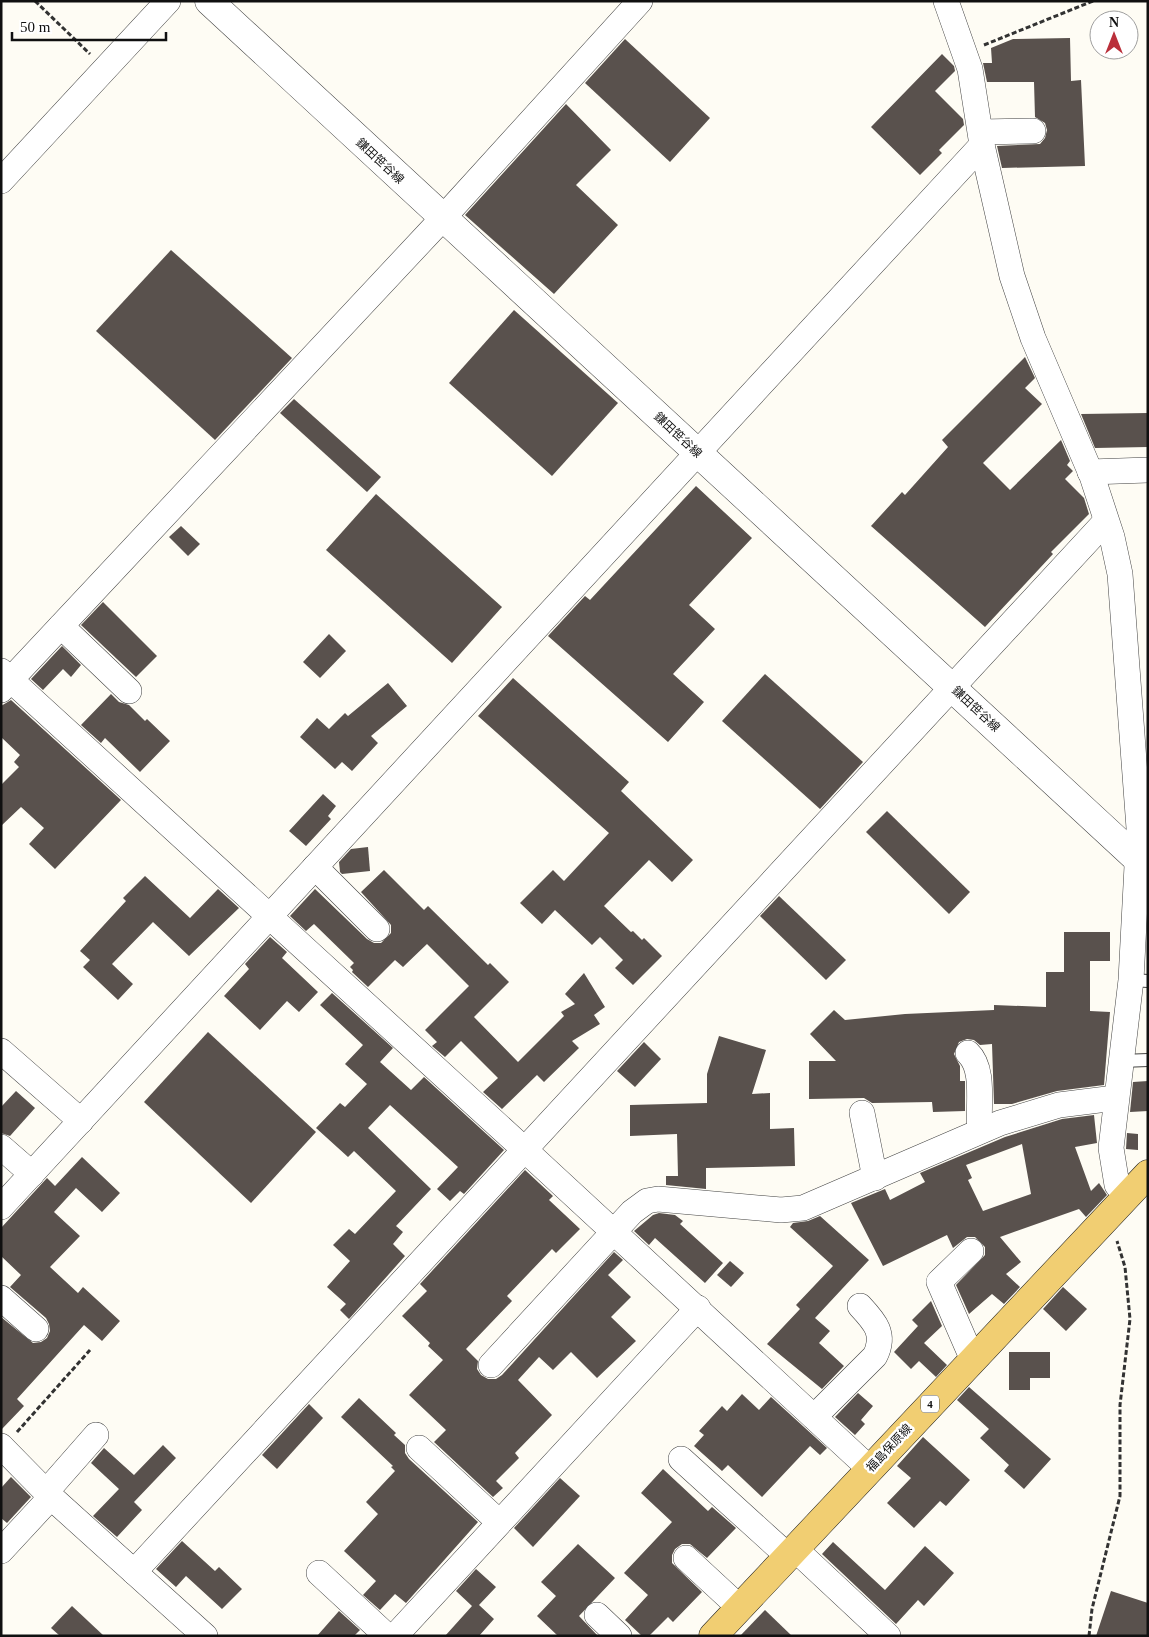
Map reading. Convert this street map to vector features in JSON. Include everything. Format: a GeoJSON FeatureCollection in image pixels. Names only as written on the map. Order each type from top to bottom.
{"type":"FeatureCollection","features":[{"type":"Feature","properties":{"kind":"main road","name":"福島保原線"},"geometry":{"type":"LineString","coordinates":[[714,1636],[1148,1174]]}},
{"type":"Feature","properties":{"kind":"street"},"geometry":{"type":"LineString","coordinates":[[1,181],[168,1]]}},
{"type":"Feature","properties":{"kind":"street","name":"鎌田笹谷線"},"geometry":{"type":"LineString","coordinates":[[209,1],[442,219],[1142,864]]}},
{"type":"Feature","properties":{"kind":"street"},"geometry":{"type":"LineString","coordinates":[[640,1],[442,219],[61,626],[4,681],[269,916],[698,1308],[870,1469]]}},
{"type":"Feature","properties":{"kind":"street"},"geometry":{"type":"LineString","coordinates":[[946,1],[966,52],[981,139],[1015,285],[1033,338],[1090,472],[1117,557],[1124,617],[1142,864],[1140,981],[1121,1061],[1111,1148],[1117,1185],[1127,1196]]}},
{"type":"Feature","properties":{"kind":"street"},"geometry":{"type":"LineString","coordinates":[[1,1207],[698,454],[981,139],[1033,131]]}},
{"type":"Feature","properties":{"kind":"street"},"geometry":{"type":"LineString","coordinates":[[1090,472],[1148,470]]}},
{"type":"Feature","properties":{"kind":"street"},"geometry":{"type":"LineString","coordinates":[[134,1572],[1106,521]]}},
{"type":"Feature","properties":{"kind":"street"},"geometry":{"type":"LineString","coordinates":[[61,626],[129,691]]}},
{"type":"Feature","properties":{"kind":"street"},"geometry":{"type":"LineString","coordinates":[[315,867],[377,929]]}},
{"type":"Feature","properties":{"kind":"street"},"geometry":{"type":"LineString","coordinates":[[1,1052],[81,1121]]}},
{"type":"Feature","properties":{"kind":"street"},"geometry":{"type":"LineString","coordinates":[[968,1053],[973,1057],[978,1073],[980,1131]]}},
{"type":"Feature","properties":{"kind":"street"},"geometry":{"type":"LineString","coordinates":[[491,1365],[632,1212],[652,1200],[790,1210],[811,1206],[980,1131],[1059,1105],[1116,1098]]}},
{"type":"Feature","properties":{"kind":"street"},"geometry":{"type":"LineString","coordinates":[[862,1112],[875,1178]]}},
{"type":"Feature","properties":{"kind":"street"},"geometry":{"type":"LineString","coordinates":[[1,1147],[32,1174]]}},
{"type":"Feature","properties":{"kind":"street"},"geometry":{"type":"LineString","coordinates":[[971,1250],[939,1282],[972,1360]]}},
{"type":"Feature","properties":{"kind":"street"},"geometry":{"type":"LineString","coordinates":[[1,1298],[36,1329]]}},
{"type":"Feature","properties":{"kind":"street"},"geometry":{"type":"LineString","coordinates":[[814,1417],[875,1356],[880,1345],[877,1328],[860,1306]]}},
{"type":"Feature","properties":{"kind":"street"},"geometry":{"type":"LineString","coordinates":[[395,1636],[698,1308]]}},
{"type":"Feature","properties":{"kind":"street"},"geometry":{"type":"LineString","coordinates":[[1,1551],[96,1435]]}},
{"type":"Feature","properties":{"kind":"street"},"geometry":{"type":"LineString","coordinates":[[2,1446],[48,1494],[205,1636]]}},
{"type":"Feature","properties":{"kind":"street"},"geometry":{"type":"LineString","coordinates":[[420,1448],[499,1522]]}},
{"type":"Feature","properties":{"kind":"street"},"geometry":{"type":"LineString","coordinates":[[681,1459],[888,1636]]}},
{"type":"Feature","properties":{"kind":"street"},"geometry":{"type":"LineString","coordinates":[[686,1558],[740,1608]]}},
{"type":"Feature","properties":{"kind":"street"},"geometry":{"type":"LineString","coordinates":[[319,1573],[387,1636]]}},
{"type":"Feature","properties":{"kind":"street"},"geometry":{"type":"LineString","coordinates":[[597,1615],[619,1636]]}},
{"type":"Feature","properties":{"kind":"lane"},"geometry":{"type":"LineString","coordinates":[[1121,1061],[1148,1060]]}},
{"type":"Feature","properties":{"kind":"path"},"geometry":{"type":"LineString","coordinates":[[35,1],[105,68]]}},
{"type":"Feature","properties":{"kind":"path"},"geometry":{"type":"LineString","coordinates":[[966,52],[1093,1]]}},
{"type":"Feature","properties":{"kind":"path"},"geometry":{"type":"LineString","coordinates":[[1089,1636],[1092,1609],[1120,1496],[1120,1405],[1130,1319],[1125,1267],[1117,1238],[1105,1219]]}},
{"type":"Feature","properties":{"kind":"path"},"geometry":{"type":"LineString","coordinates":[[2,1446],[90,1350]]}},
{"type":"Feature","properties":{"kind":"building"},"geometry":{"type":"Polygon","coordinates":[[[1070,38],[1071,81],[1081,80],[1085,166],[1002,168],[997,146],[1040,144],[1045,138],[1047,130],[1045,123],[1035,117],[1034,82],[987,82],[983,63],[992,63],[991,48],[1013,39],[1070,38]]]}},
{"type":"Feature","properties":{"kind":"building"},"geometry":{"type":"Polygon","coordinates":[[[625,39],[710,118],[670,162],[585,83],[625,39]]]}},
{"type":"Feature","properties":{"kind":"building"},"geometry":{"type":"Polygon","coordinates":[[[942,54],[954,66],[955,71],[935,91],[963,119],[964,125],[939,150],[942,153],[920,175],[871,127],[942,54]]]}},
{"type":"Feature","properties":{"kind":"building"},"geometry":{"type":"Polygon","coordinates":[[[566,104],[611,150],[576,185],[618,225],[554,294],[465,215],[566,104]]]}},
{"type":"Feature","properties":{"kind":"building"},"geometry":{"type":"Polygon","coordinates":[[[171,250],[292,358],[215,440],[96,331],[171,250]]]}},
{"type":"Feature","properties":{"kind":"building"},"geometry":{"type":"Polygon","coordinates":[[[514,310],[618,403],[552,476],[449,383],[514,310]]]}},
{"type":"Feature","properties":{"kind":"building"},"geometry":{"type":"Polygon","coordinates":[[[1025,357],[1035,378],[1025,388],[1042,404],[983,463],[1010,490],[1061,440],[1070,461],[1067,465],[1073,471],[1065,479],[1084,498],[1089,514],[1051,552],[1053,554],[985,627],[871,526],[902,492],[905,495],[948,447],[942,440],[1025,357]]]}},
{"type":"Feature","properties":{"kind":"building"},"geometry":{"type":"Polygon","coordinates":[[[294,399],[381,477],[367,492],[280,413],[294,399]]]}},
{"type":"Feature","properties":{"kind":"building"},"geometry":{"type":"Polygon","coordinates":[[[1148,413],[1148,447],[1095,448],[1081,414],[1148,413]]]}},
{"type":"Feature","properties":{"kind":"building"},"geometry":{"type":"Polygon","coordinates":[[[696,486],[752,538],[689,605],[715,629],[673,674],[704,702],[668,742],[548,636],[585,596],[590,600],[696,486]]]}},
{"type":"Feature","properties":{"kind":"building"},"geometry":{"type":"Polygon","coordinates":[[[376,494],[502,607],[452,663],[326,550],[376,494]]]}},
{"type":"Feature","properties":{"kind":"building"},"geometry":{"type":"Polygon","coordinates":[[[181,526],[200,544],[188,556],[169,537],[181,526]]]}},
{"type":"Feature","properties":{"kind":"building"},"geometry":{"type":"Polygon","coordinates":[[[103,602],[157,656],[136,677],[81,625],[103,602]]]}},
{"type":"Feature","properties":{"kind":"building"},"geometry":{"type":"Polygon","coordinates":[[[329,634],[346,651],[320,678],[303,662],[329,634]]]}},
{"type":"Feature","properties":{"kind":"building"},"geometry":{"type":"Polygon","coordinates":[[[62,646],[81,665],[71,677],[63,669],[43,690],[31,679],[62,646]]]}},
{"type":"Feature","properties":{"kind":"building"},"geometry":{"type":"Polygon","coordinates":[[[765,674],[863,762],[820,809],[722,721],[765,674]]]}},
{"type":"Feature","properties":{"kind":"building"},"geometry":{"type":"Polygon","coordinates":[[[513,678],[629,782],[621,791],[693,860],[672,882],[649,860],[604,906],[631,932],[633,931],[642,940],[644,938],[662,956],[633,985],[615,968],[623,960],[600,937],[592,945],[555,910],[542,924],[520,903],[553,870],[564,881],[609,833],[478,716],[513,678]]]}},
{"type":"Feature","properties":{"kind":"building"},"geometry":{"type":"Polygon","coordinates":[[[388,683],[407,706],[371,736],[378,743],[352,771],[342,762],[335,769],[300,737],[317,718],[329,729],[345,713],[348,716],[388,683]]]}},
{"type":"Feature","properties":{"kind":"building"},"geometry":{"type":"Polygon","coordinates":[[[111,694],[119,702],[129,705],[145,721],[147,719],[170,741],[140,772],[105,738],[101,743],[81,725],[111,694]]]}},
{"type":"Feature","properties":{"kind":"building"},"geometry":{"type":"Polygon","coordinates":[[[11,700],[121,800],[55,869],[29,844],[44,828],[21,807],[1,826],[1,785],[19,767],[14,762],[20,755],[1,737],[1,706],[11,700]]]}},
{"type":"Feature","properties":{"kind":"building"},"geometry":{"type":"Polygon","coordinates":[[[323,794],[336,806],[328,816],[331,819],[306,846],[289,831],[323,794]]]}},
{"type":"Feature","properties":{"kind":"building"},"geometry":{"type":"Polygon","coordinates":[[[887,811],[970,892],[949,914],[866,832],[887,811]]]}},
{"type":"Feature","properties":{"kind":"building"},"geometry":{"type":"Polygon","coordinates":[[[368,847],[370,871],[342,874],[340,872],[339,862],[351,849],[368,847]]]}},
{"type":"Feature","properties":{"kind":"building"},"geometry":{"type":"Polygon","coordinates":[[[384,870],[424,910],[428,906],[488,965],[490,963],[509,982],[474,1017],[518,1062],[564,1016],[561,1012],[575,1004],[565,994],[584,973],[605,1007],[594,1015],[600,1024],[572,1041],[579,1048],[544,1082],[537,1075],[502,1109],[483,1092],[498,1078],[461,1041],[445,1057],[432,1046],[437,1042],[425,1030],[469,986],[427,944],[403,967],[395,960],[368,987],[352,972],[353,970],[350,967],[354,963],[314,924],[306,931],[290,916],[315,889],[367,939],[374,943],[381,943],[391,933],[391,925],[361,892],[384,870]]]}},
{"type":"Feature","properties":{"kind":"building"},"geometry":{"type":"Polygon","coordinates":[[[145,876],[190,918],[218,889],[239,908],[189,956],[153,922],[112,964],[133,984],[118,1000],[83,967],[90,960],[80,951],[126,901],[123,898],[145,876]]]}},
{"type":"Feature","properties":{"kind":"building"},"geometry":{"type":"Polygon","coordinates":[[[779,896],[846,960],[826,980],[760,916],[779,896]]]}},
{"type":"Feature","properties":{"kind":"building"},"geometry":{"type":"Polygon","coordinates":[[[1064,932],[1110,932],[1110,961],[1090,961],[1090,1011],[1110,1012],[1104,1085],[1057,1091],[1012,1104],[994,1104],[992,1044],[980,1045],[974,1040],[967,1039],[959,1042],[954,1054],[960,1066],[960,1081],[965,1081],[965,1111],[933,1112],[932,1102],[872,1103],[864,1098],[809,1099],[809,1061],[836,1061],[810,1034],[834,1010],[845,1020],[905,1014],[994,1010],[994,1005],[1046,1007],[1046,972],[1064,972],[1064,932]]]}},
{"type":"Feature","properties":{"kind":"building"},"geometry":{"type":"Polygon","coordinates":[[[270,937],[287,952],[282,958],[318,992],[299,1012],[287,1001],[260,1030],[224,996],[249,969],[245,964],[270,937]]]}},
{"type":"Feature","properties":{"kind":"building"},"geometry":{"type":"Polygon","coordinates":[[[332,993],[393,1048],[380,1062],[411,1090],[424,1077],[504,1150],[464,1194],[460,1191],[450,1201],[437,1189],[458,1167],[390,1105],[368,1128],[431,1189],[396,1226],[403,1232],[393,1244],[405,1256],[349,1319],[340,1310],[346,1304],[327,1287],[350,1261],[333,1245],[349,1229],[355,1234],[396,1191],[354,1151],[348,1157],[316,1128],[340,1103],[345,1107],[367,1084],[345,1064],[363,1045],[320,1005],[332,993]]]}},
{"type":"Feature","properties":{"kind":"building"},"geometry":{"type":"Polygon","coordinates":[[[208,1032],[316,1132],[251,1203],[144,1102],[208,1032]]]}},
{"type":"Feature","properties":{"kind":"building"},"geometry":{"type":"Polygon","coordinates":[[[719,1036],[766,1050],[752,1094],[770,1093],[770,1129],[794,1128],[795,1166],[706,1168],[706,1189],[666,1185],[666,1176],[678,1176],[677,1134],[630,1136],[630,1105],[707,1103],[707,1074],[719,1036]]]}},
{"type":"Feature","properties":{"kind":"building"},"geometry":{"type":"Polygon","coordinates":[[[644,1042],[661,1059],[635,1087],[617,1071],[644,1042]]]}},
{"type":"Feature","properties":{"kind":"building"},"geometry":{"type":"Polygon","coordinates":[[[1148,1081],[1148,1111],[1130,1112],[1133,1082],[1148,1081]]]}},
{"type":"Feature","properties":{"kind":"building"},"geometry":{"type":"Polygon","coordinates":[[[16,1091],[35,1108],[10,1136],[1,1133],[1,1107],[16,1091]]]}},
{"type":"Feature","properties":{"kind":"building"},"geometry":{"type":"Polygon","coordinates":[[[1094,1115],[1097,1143],[1075,1147],[1091,1191],[1099,1183],[1107,1195],[1086,1217],[1079,1209],[1000,1237],[1021,1262],[1006,1274],[1020,1287],[1004,1304],[992,1294],[969,1314],[956,1285],[985,1255],[985,1247],[975,1237],[967,1237],[953,1248],[947,1235],[883,1266],[851,1203],[885,1189],[890,1200],[925,1182],[920,1173],[1005,1137],[1062,1119],[1094,1115]],[[1022,1144],[966,1165],[972,1178],[968,1180],[983,1211],[1031,1194],[1022,1144]]]}},
{"type":"Feature","properties":{"kind":"building"},"geometry":{"type":"Polygon","coordinates":[[[1127,1133],[1138,1134],[1138,1150],[1126,1149],[1127,1133]]]}},
{"type":"Feature","properties":{"kind":"building"},"geometry":{"type":"Polygon","coordinates":[[[82,1157],[120,1193],[102,1212],[76,1188],[54,1212],[80,1236],[50,1267],[78,1293],[83,1287],[120,1321],[102,1341],[84,1325],[17,1399],[24,1406],[1,1430],[1,1317],[33,1343],[41,1342],[47,1338],[50,1331],[46,1318],[10,1287],[21,1275],[1,1256],[1,1228],[47,1178],[55,1186],[82,1157]]]}},
{"type":"Feature","properties":{"kind":"building"},"geometry":{"type":"Polygon","coordinates":[[[525,1170],[553,1196],[549,1200],[580,1229],[556,1253],[552,1249],[507,1296],[512,1301],[466,1349],[478,1361],[477,1369],[481,1375],[488,1379],[496,1379],[502,1375],[614,1252],[623,1260],[608,1275],[631,1297],[611,1317],[636,1341],[597,1378],[571,1352],[553,1370],[539,1357],[518,1380],[552,1415],[515,1453],[519,1458],[496,1481],[503,1488],[493,1497],[434,1442],[446,1430],[409,1395],[443,1360],[428,1346],[430,1343],[402,1316],[427,1291],[420,1284],[525,1170]]]}},
{"type":"Feature","properties":{"kind":"building"},"geometry":{"type":"Polygon","coordinates":[[[659,1213],[675,1215],[683,1221],[680,1224],[723,1263],[705,1283],[655,1238],[649,1245],[634,1231],[653,1215],[659,1213]]]}},
{"type":"Feature","properties":{"kind":"building"},"geometry":{"type":"Polygon","coordinates":[[[820,1216],[869,1260],[815,1318],[830,1331],[819,1343],[844,1366],[822,1389],[767,1344],[800,1309],[796,1305],[833,1266],[790,1227],[793,1223],[808,1221],[820,1216]]]}},
{"type":"Feature","properties":{"kind":"building"},"geometry":{"type":"Polygon","coordinates":[[[730,1261],[744,1273],[731,1287],[717,1275],[730,1261]]]}},
{"type":"Feature","properties":{"kind":"building"},"geometry":{"type":"Polygon","coordinates":[[[1063,1287],[1087,1309],[1066,1331],[1043,1309],[1063,1287]]]}},
{"type":"Feature","properties":{"kind":"building"},"geometry":{"type":"Polygon","coordinates":[[[931,1301],[942,1326],[924,1343],[947,1365],[936,1377],[919,1361],[911,1369],[894,1352],[918,1326],[912,1320],[931,1301]]]}},
{"type":"Feature","properties":{"kind":"building"},"geometry":{"type":"Polygon","coordinates":[[[1009,1352],[1050,1352],[1050,1378],[1030,1378],[1030,1390],[1009,1390],[1009,1352]]]}},
{"type":"Feature","properties":{"kind":"building"},"geometry":{"type":"Polygon","coordinates":[[[969,1387],[1051,1459],[1024,1489],[1004,1471],[1009,1465],[980,1438],[989,1429],[957,1400],[969,1387]]]}},
{"type":"Feature","properties":{"kind":"building"},"geometry":{"type":"Polygon","coordinates":[[[858,1393],[873,1406],[861,1420],[865,1424],[855,1435],[835,1417],[858,1393]]]}},
{"type":"Feature","properties":{"kind":"building"},"geometry":{"type":"Polygon","coordinates":[[[742,1394],[759,1410],[771,1397],[827,1448],[820,1455],[810,1446],[762,1497],[728,1465],[722,1471],[694,1446],[704,1435],[699,1431],[722,1406],[727,1411],[742,1394]]]}},
{"type":"Feature","properties":{"kind":"building"},"geometry":{"type":"Polygon","coordinates":[[[359,1398],[396,1433],[394,1435],[405,1445],[405,1453],[409,1459],[478,1522],[406,1603],[395,1594],[380,1610],[363,1595],[376,1581],[344,1551],[378,1514],[366,1502],[395,1471],[391,1467],[393,1466],[341,1417],[359,1398]]]}},
{"type":"Feature","properties":{"kind":"building"},"geometry":{"type":"Polygon","coordinates":[[[309,1404],[323,1418],[277,1469],[262,1455],[309,1404]]]}},
{"type":"Feature","properties":{"kind":"building"},"geometry":{"type":"Polygon","coordinates":[[[923,1437],[970,1480],[946,1506],[940,1501],[914,1528],[887,1503],[911,1478],[897,1466],[923,1437]]]}},
{"type":"Feature","properties":{"kind":"building"},"geometry":{"type":"Polygon","coordinates":[[[163,1445],[176,1458],[134,1502],[142,1510],[117,1537],[93,1516],[119,1489],[91,1463],[104,1448],[134,1475],[163,1445]]]}},
{"type":"Feature","properties":{"kind":"building"},"geometry":{"type":"Polygon","coordinates":[[[663,1469],[708,1511],[712,1507],[736,1528],[707,1558],[690,1544],[682,1544],[675,1549],[672,1555],[672,1563],[702,1592],[673,1622],[668,1617],[649,1636],[642,1636],[625,1620],[648,1595],[624,1573],[672,1522],[641,1493],[663,1469]]]}},
{"type":"Feature","properties":{"kind":"building"},"geometry":{"type":"Polygon","coordinates":[[[11,1477],[31,1497],[7,1523],[1,1518],[1,1488],[11,1477]]]}},
{"type":"Feature","properties":{"kind":"building"},"geometry":{"type":"Polygon","coordinates":[[[560,1478],[580,1496],[533,1547],[514,1528],[560,1478]]]}},
{"type":"Feature","properties":{"kind":"building"},"geometry":{"type":"Polygon","coordinates":[[[182,1541],[215,1571],[219,1567],[242,1589],[222,1609],[186,1576],[176,1587],[156,1569],[182,1541]]]}},
{"type":"Feature","properties":{"kind":"building"},"geometry":{"type":"Polygon","coordinates":[[[833,1542],[885,1590],[925,1546],[954,1573],[924,1606],[918,1600],[896,1624],[822,1554],[833,1542]]]}},
{"type":"Feature","properties":{"kind":"building"},"geometry":{"type":"Polygon","coordinates":[[[578,1544],[615,1578],[579,1616],[598,1636],[558,1636],[537,1616],[556,1596],[541,1582],[578,1544]]]}},
{"type":"Feature","properties":{"kind":"building"},"geometry":{"type":"Polygon","coordinates":[[[476,1569],[496,1587],[479,1605],[494,1619],[479,1636],[445,1636],[472,1606],[456,1591],[476,1569]]]}},
{"type":"Feature","properties":{"kind":"building"},"geometry":{"type":"Polygon","coordinates":[[[1111,1591],[1148,1603],[1148,1636],[1096,1636],[1111,1591]]]}},
{"type":"Feature","properties":{"kind":"building"},"geometry":{"type":"Polygon","coordinates":[[[72,1606],[104,1636],[60,1636],[51,1628],[72,1606]]]}},
{"type":"Feature","properties":{"kind":"building"},"geometry":{"type":"Polygon","coordinates":[[[765,1610],[792,1636],[740,1636],[765,1610]]]}},
{"type":"Feature","properties":{"kind":"building"},"geometry":{"type":"Polygon","coordinates":[[[339,1611],[360,1630],[354,1636],[317,1636],[339,1611]]]}}]}
